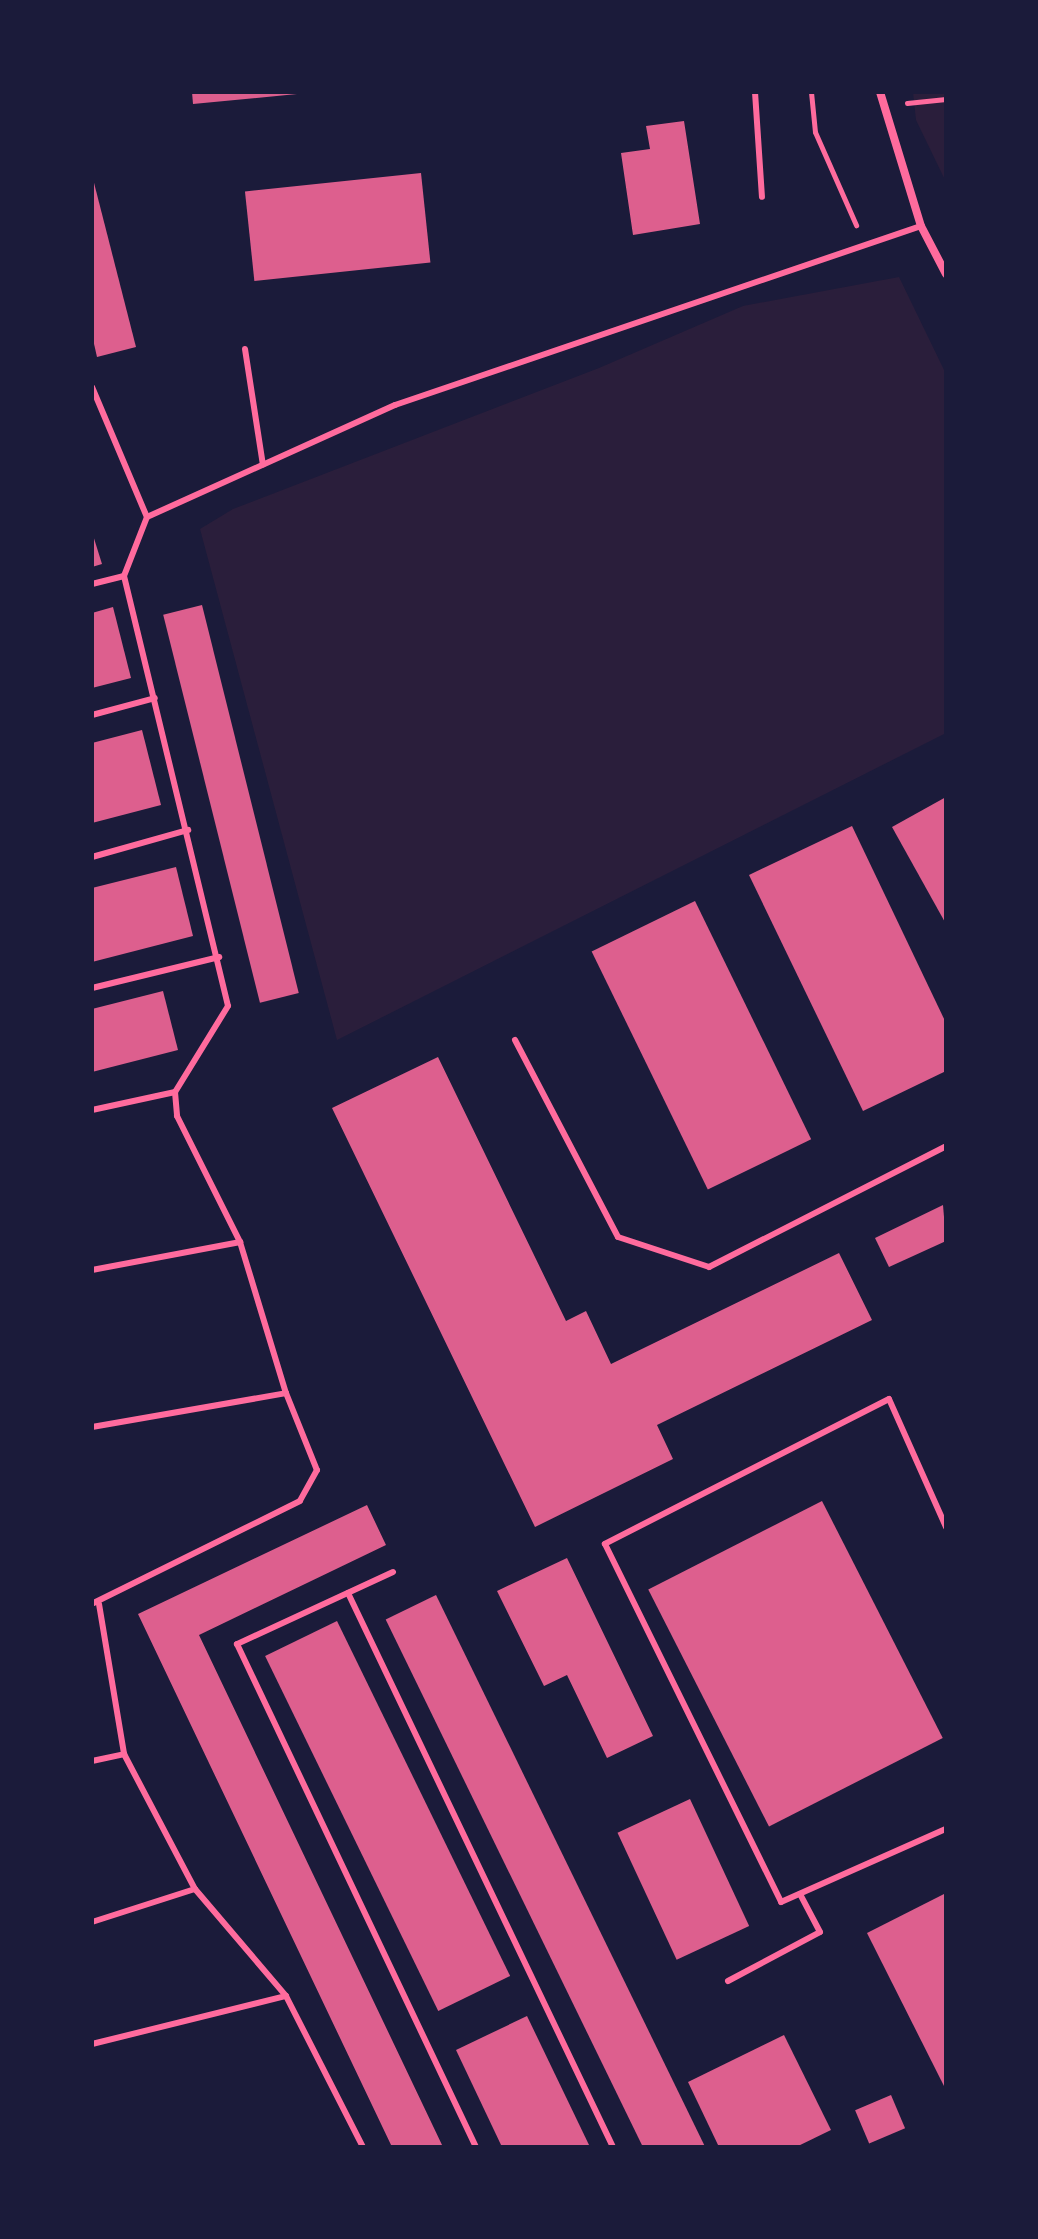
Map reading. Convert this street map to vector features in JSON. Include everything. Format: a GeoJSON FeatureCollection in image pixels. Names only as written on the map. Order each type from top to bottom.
{"type":"FeatureCollection","features":[{"type":"Feature","properties":{"kind":"street"},"geometry":{"type":"LineString","coordinates":[[880,92],[881,105],[921,226],[946,274]]}},
{"type":"Feature","properties":{"kind":"lane"},"geometry":{"type":"LineString","coordinates":[[755,92],[762,197]]}},
{"type":"Feature","properties":{"kind":"lane"},"geometry":{"type":"LineString","coordinates":[[147,517],[395,405],[921,226]]}},
{"type":"Feature","properties":{"kind":"lane"},"geometry":{"type":"LineString","coordinates":[[245,349],[263,465]]}},
{"type":"Feature","properties":{"kind":"lane"},"geometry":{"type":"LineString","coordinates":[[92,387],[147,517],[124,576],[219,957],[228,1006],[175,1092],[177,1116],[240,1242],[286,1393],[317,1470],[300,1501],[96,1604],[124,1754],[195,1889],[286,1996],[363,2147]]}},
{"type":"Feature","properties":{"kind":"lane"},"geometry":{"type":"LineString","coordinates":[[92,584],[124,576]]}},
{"type":"Feature","properties":{"kind":"lane"},"geometry":{"type":"LineString","coordinates":[[92,715],[155,698]]}},
{"type":"Feature","properties":{"kind":"lane"},"geometry":{"type":"LineString","coordinates":[[92,857],[188,830]]}},
{"type":"Feature","properties":{"kind":"lane"},"geometry":{"type":"LineString","coordinates":[[92,988],[219,957]]}},
{"type":"Feature","properties":{"kind":"lane"},"geometry":{"type":"LineString","coordinates":[[515,1040],[618,1237],[709,1267],[946,1146]]}},
{"type":"Feature","properties":{"kind":"lane"},"geometry":{"type":"LineString","coordinates":[[92,1110],[175,1092]]}},
{"type":"Feature","properties":{"kind":"lane"},"geometry":{"type":"LineString","coordinates":[[92,1270],[240,1242]]}},
{"type":"Feature","properties":{"kind":"lane"},"geometry":{"type":"LineString","coordinates":[[92,1427],[286,1393]]}},
{"type":"Feature","properties":{"kind":"lane"},"geometry":{"type":"LineString","coordinates":[[946,1527],[889,1399],[605,1544],[781,1902],[946,1829]]}},
{"type":"Feature","properties":{"kind":"lane"},"geometry":{"type":"LineString","coordinates":[[393,1572],[237,1644],[476,2147]]}},
{"type":"Feature","properties":{"kind":"lane"},"geometry":{"type":"LineString","coordinates":[[348,1593],[613,2147]]}},
{"type":"Feature","properties":{"kind":"lane"},"geometry":{"type":"LineString","coordinates":[[92,1761],[124,1754]]}},
{"type":"Feature","properties":{"kind":"lane"},"geometry":{"type":"LineString","coordinates":[[92,1922],[195,1889]]}},
{"type":"Feature","properties":{"kind":"lane"},"geometry":{"type":"LineString","coordinates":[[728,1981],[820,1932],[800,1894]]}},
{"type":"Feature","properties":{"kind":"lane"},"geometry":{"type":"LineString","coordinates":[[92,2044],[286,1996]]}},
{"type":"Feature","properties":{"kind":"path"},"geometry":{"type":"LineString","coordinates":[[811,92],[815,132],[865,244]]}},
{"type":"Feature","properties":{"kind":"path"},"geometry":{"type":"LineString","coordinates":[[881,105],[946,99]]}},
{"type":"Feature","properties":{"kind":"shaded area"},"geometry":{"type":"Polygon","coordinates":[[[913,92],[946,92],[946,182],[916,120],[913,92]]]}},
{"type":"Feature","properties":{"kind":"shaded area"},"geometry":{"type":"Polygon","coordinates":[[[899,277],[946,374],[946,733],[337,1040],[200,529],[233,509],[599,368],[743,306],[899,277]]]}},
{"type":"Feature","properties":{"kind":"building"},"geometry":{"type":"Polygon","coordinates":[[[192,92],[297,92],[297,94],[193,104],[192,92]]]}},
{"type":"Feature","properties":{"kind":"building"},"geometry":{"type":"Polygon","coordinates":[[[684,121],[700,224],[633,235],[621,153],[650,149],[646,126],[684,121]]]}},
{"type":"Feature","properties":{"kind":"building"},"geometry":{"type":"Polygon","coordinates":[[[421,173],[430,263],[254,281],[245,192],[421,173]]]}},
{"type":"Feature","properties":{"kind":"building"},"geometry":{"type":"Polygon","coordinates":[[[92,175],[136,347],[97,357],[92,335],[92,175]]]}},
{"type":"Feature","properties":{"kind":"building"},"geometry":{"type":"Polygon","coordinates":[[[92,532],[102,564],[92,567],[92,532]]]}},
{"type":"Feature","properties":{"kind":"building"},"geometry":{"type":"Polygon","coordinates":[[[202,605],[299,993],[260,1003],[163,615],[202,605]]]}},
{"type":"Feature","properties":{"kind":"building"},"geometry":{"type":"Polygon","coordinates":[[[113,607],[131,678],[92,688],[92,613],[113,607]]]}},
{"type":"Feature","properties":{"kind":"building"},"geometry":{"type":"Polygon","coordinates":[[[142,730],[161,805],[92,823],[92,743],[142,730]]]}},
{"type":"Feature","properties":{"kind":"building"},"geometry":{"type":"Polygon","coordinates":[[[946,797],[946,924],[892,827],[946,797]]]}},
{"type":"Feature","properties":{"kind":"building"},"geometry":{"type":"Polygon","coordinates":[[[852,826],[946,1023],[946,1071],[863,1111],[749,875],[852,826]]]}},
{"type":"Feature","properties":{"kind":"building"},"geometry":{"type":"Polygon","coordinates":[[[176,867],[193,936],[92,962],[92,888],[176,867]]]}},
{"type":"Feature","properties":{"kind":"building"},"geometry":{"type":"Polygon","coordinates":[[[695,901],[811,1139],[708,1190],[592,951],[695,901]]]}},
{"type":"Feature","properties":{"kind":"building"},"geometry":{"type":"Polygon","coordinates":[[[163,991],[178,1050],[92,1072],[92,1009],[163,991]]]}},
{"type":"Feature","properties":{"kind":"building"},"geometry":{"type":"Polygon","coordinates":[[[438,1057],[566,1321],[586,1311],[611,1364],[839,1253],[872,1320],[657,1425],[673,1459],[535,1527],[332,1108],[438,1057]]]}},
{"type":"Feature","properties":{"kind":"building"},"geometry":{"type":"Polygon","coordinates":[[[943,1205],[946,1241],[889,1267],[875,1238],[943,1205]]]}},
{"type":"Feature","properties":{"kind":"building"},"geometry":{"type":"Polygon","coordinates":[[[822,1501],[943,1738],[769,1827],[648,1590],[822,1501]]]}},
{"type":"Feature","properties":{"kind":"building"},"geometry":{"type":"Polygon","coordinates":[[[367,1505],[386,1545],[199,1635],[443,2147],[392,2147],[138,1614],[367,1505]]]}},
{"type":"Feature","properties":{"kind":"building"},"geometry":{"type":"Polygon","coordinates":[[[567,1558],[653,1736],[607,1758],[567,1675],[544,1686],[497,1591],[567,1558]]]}},
{"type":"Feature","properties":{"kind":"building"},"geometry":{"type":"Polygon","coordinates":[[[436,1595],[705,2147],[643,2147],[386,1620],[436,1595]]]}},
{"type":"Feature","properties":{"kind":"building"},"geometry":{"type":"Polygon","coordinates":[[[337,1621],[510,1976],[438,2011],[265,1656],[337,1621]]]}},
{"type":"Feature","properties":{"kind":"building"},"geometry":{"type":"Polygon","coordinates":[[[690,1799],[749,1926],[677,1960],[617,1833],[690,1799]]]}},
{"type":"Feature","properties":{"kind":"building"},"geometry":{"type":"Polygon","coordinates":[[[946,1893],[946,2090],[867,1933],[946,1893]]]}},
{"type":"Feature","properties":{"kind":"building"},"geometry":{"type":"Polygon","coordinates":[[[527,2016],[590,2147],[502,2147],[456,2050],[527,2016]]]}},
{"type":"Feature","properties":{"kind":"building"},"geometry":{"type":"Polygon","coordinates":[[[784,2035],[831,2130],[796,2147],[719,2147],[688,2082],[784,2035]]]}},
{"type":"Feature","properties":{"kind":"building"},"geometry":{"type":"Polygon","coordinates":[[[891,2095],[905,2128],[869,2143],[855,2110],[891,2095]]]}}]}
